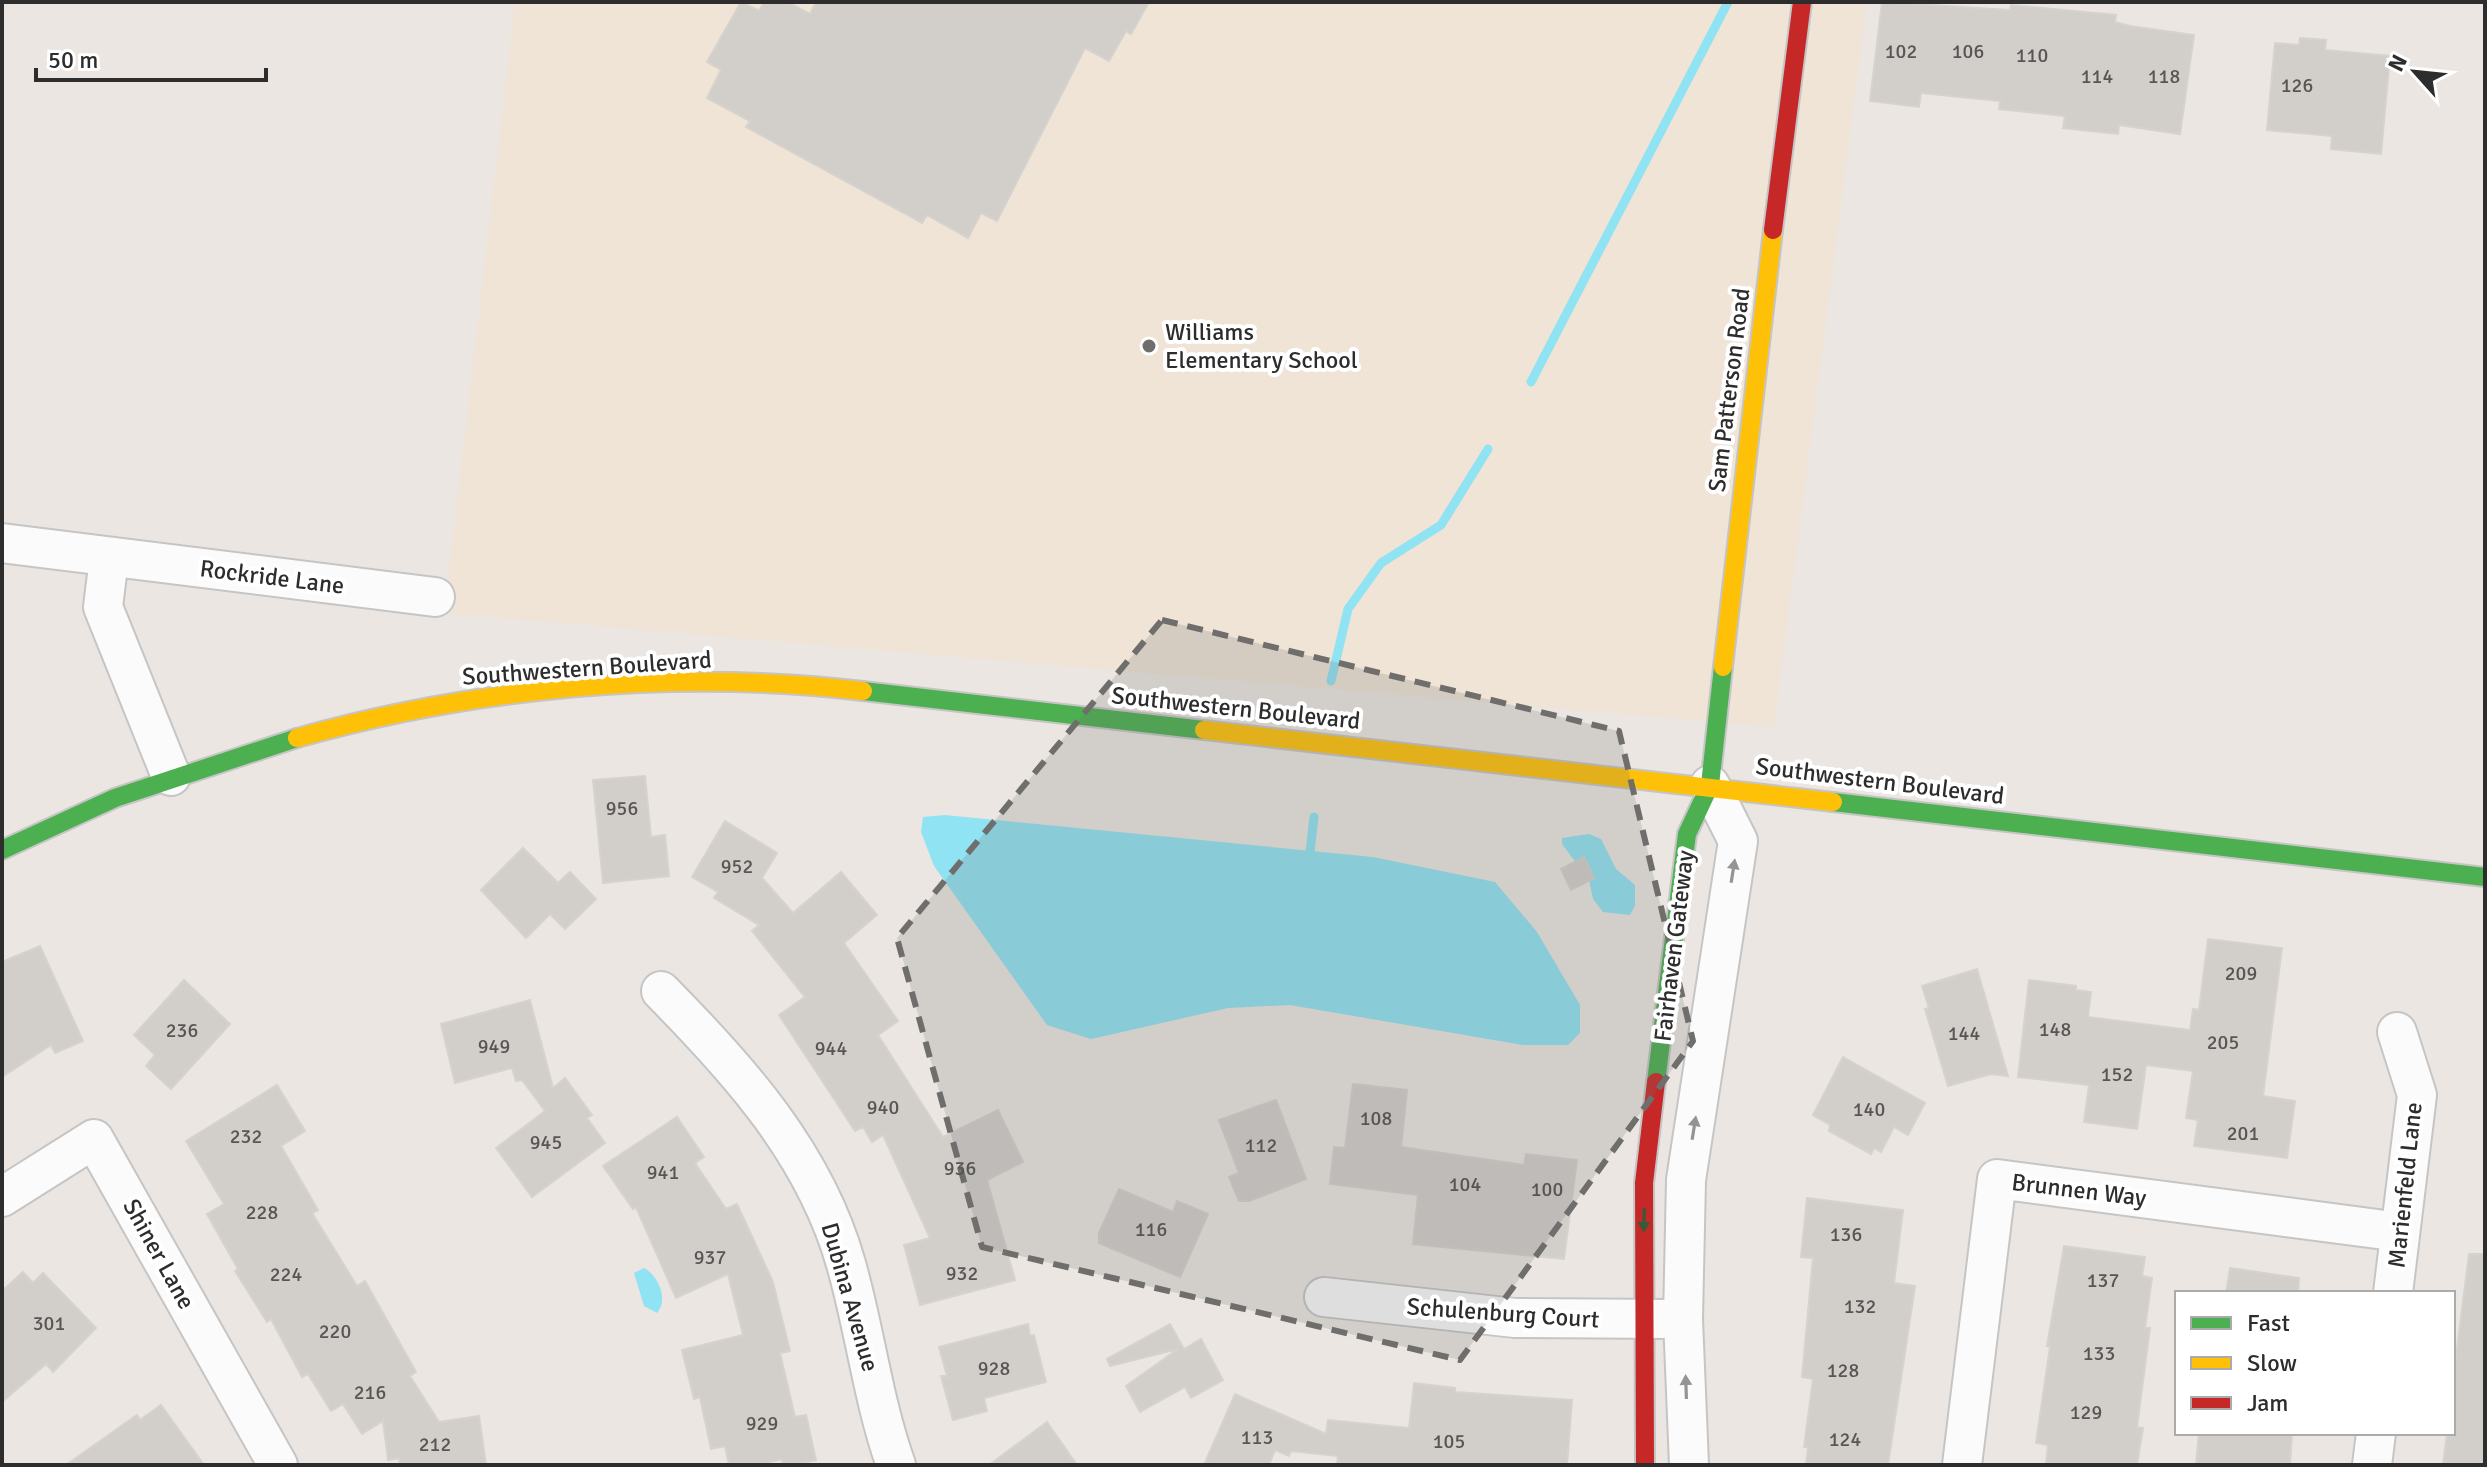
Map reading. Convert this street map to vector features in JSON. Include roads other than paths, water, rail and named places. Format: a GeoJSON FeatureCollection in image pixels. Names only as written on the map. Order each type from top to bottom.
{"type":"FeatureCollection","features":[{"type":"Feature","properties":{"kind":"street","name":"Sam Patterson Road"},"geometry":{"type":"LineString","coordinates":[[1710,785],[1746,446],[1802,2]]}},
{"type":"Feature","properties":{"kind":"street","name":"Rockride Lane"},"geometry":{"type":"LineString","coordinates":[[2,543],[435,597]]}},
{"type":"Feature","properties":{"kind":"street"},"geometry":{"type":"LineString","coordinates":[[109,558],[103,607],[171,776]]}},
{"type":"Feature","properties":{"kind":"street","name":"Southwestern Boulevard"},"geometry":{"type":"LineString","coordinates":[[2,850],[171,776],[360,722],[456,702],[578,688],[715,682],[830,687],[1710,785],[2485,877]]}},
{"type":"Feature","properties":{"kind":"street","name":"Fairhaven Gateway"},"geometry":{"type":"LineString","coordinates":[[1689,1465],[1683,1319],[1686,1180],[1738,841],[1710,785]]}},
{"type":"Feature","properties":{"kind":"street","name":"Fairhaven Gateway"},"geometry":{"type":"LineString","coordinates":[[1645,1465],[1644,1183],[1687,834],[1710,785]]}},
{"type":"Feature","properties":{"kind":"street","name":"Dubina Avenue"},"geometry":{"type":"LineString","coordinates":[[661,991],[730,1061],[762,1100],[813,1184],[846,1262],[896,1465]]}},
{"type":"Feature","properties":{"kind":"street","name":"Marienfeld Lane"},"geometry":{"type":"LineString","coordinates":[[2393,1291],[2417,1095],[2397,1032]]}},
{"type":"Feature","properties":{"kind":"street","name":"Shiner Lane"},"geometry":{"type":"LineString","coordinates":[[2,1197],[94,1139],[278,1465]]}},
{"type":"Feature","properties":{"kind":"street","name":"Brunnen Way"},"geometry":{"type":"LineString","coordinates":[[1962,1465],[1997,1179],[2400,1232]]}},
{"type":"Feature","properties":{"kind":"street","name":"Schulenburg Court"},"geometry":{"type":"LineString","coordinates":[[1324,1297],[1515,1318],[1683,1319]]}},
{"type":"Feature","properties":{"kind":"street"},"geometry":{"type":"LineString","coordinates":[[2372,1465],[2376,1435]]}},
{"type":"Feature","properties":{"kind":"water"},"geometry":{"type":"Polygon","coordinates":[[[945,815],[1373,857],[1495,882],[1537,932],[1580,1005],[1580,1033],[1568,1045],[1523,1045],[1290,1005],[1228,1008],[1091,1039],[1047,1025],[934,866],[921,832],[923,817],[945,815]]]}},
{"type":"Feature","properties":{"kind":"water"},"geometry":{"type":"Polygon","coordinates":[[[1589,834],[1601,839],[1616,869],[1635,885],[1635,906],[1630,915],[1603,912],[1593,899],[1589,880],[1562,844],[1562,838],[1589,834]]]}},
{"type":"Feature","properties":{"kind":"water"},"geometry":{"type":"Polygon","coordinates":[[[644,1268],[654,1276],[660,1288],[662,1301],[657,1313],[644,1306],[634,1273],[644,1268]]]}},
{"type":"Feature","properties":{"kind":"waterway"},"geometry":{"type":"LineString","coordinates":[[1531,382],[1728,2]]}},
{"type":"Feature","properties":{"kind":"waterway"},"geometry":{"type":"LineString","coordinates":[[1331,681],[1348,609],[1381,563],[1441,525],[1488,449]]}},
{"type":"Feature","properties":{"kind":"waterway"},"geometry":{"type":"LineString","coordinates":[[1309,861],[1314,817]]}},
{"type":"Feature","properties":{"kind":"place","name":"Williams Elementary School"},"geometry":{"type":"Point","coordinates":[1149,346]}}]}
